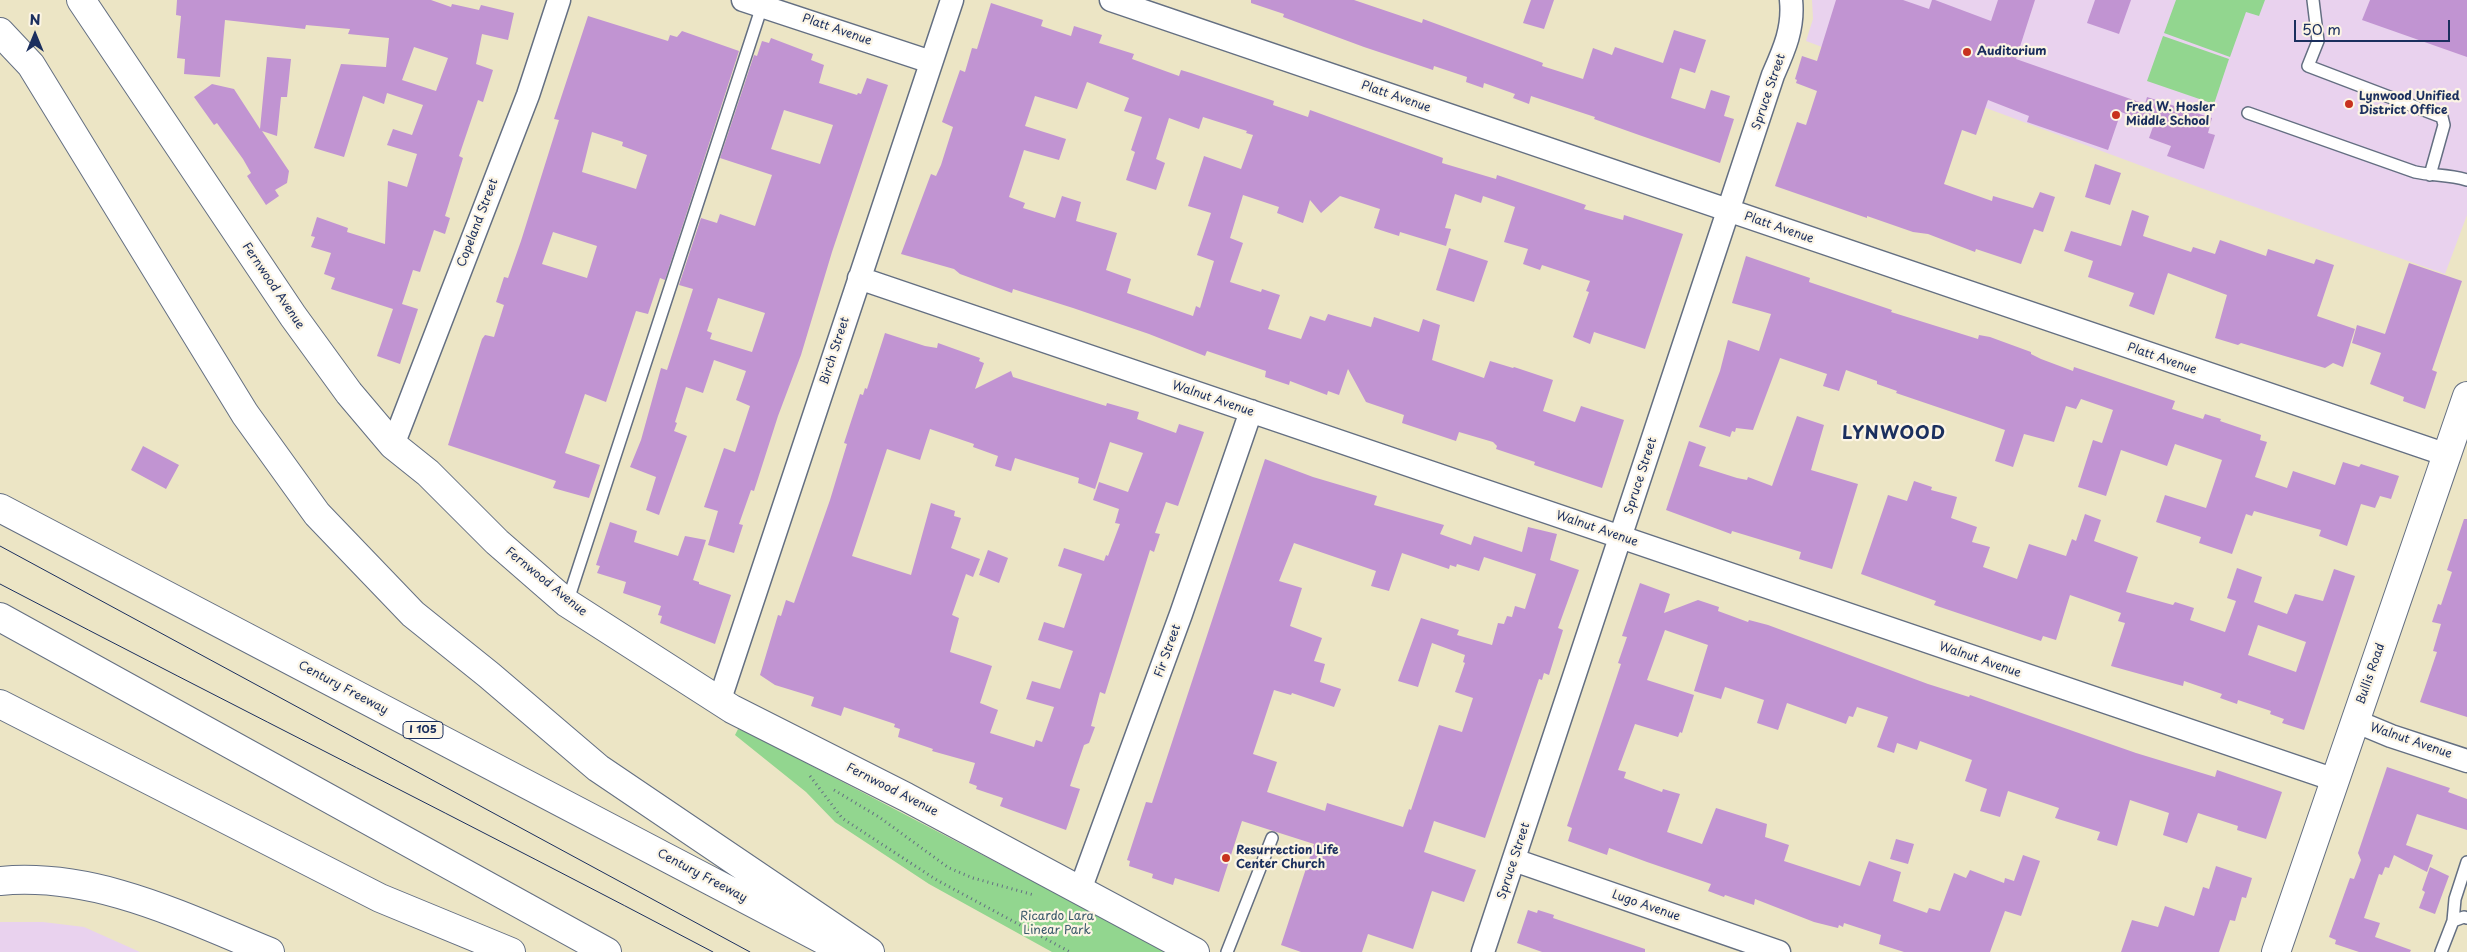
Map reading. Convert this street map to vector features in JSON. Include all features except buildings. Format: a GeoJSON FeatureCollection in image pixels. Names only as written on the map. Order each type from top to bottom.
{"type":"FeatureCollection","features":[{"type":"Feature","properties":{"kind":"main road","name":"Fernwood Avenue"},"geometry":{"type":"LineString","coordinates":[[81,0],[293,316],[348,393],[393,445],[428,473],[497,542],[567,603],[719,702],[906,797],[1195,952]]}},
{"type":"Feature","properties":{"kind":"main road"},"geometry":{"type":"LineString","coordinates":[[0,32],[31,65],[245,414],[317,514],[413,614],[489,675],[598,768],[870,952]]}},
{"type":"Feature","properties":{"kind":"main road","name":"Bullis Road"},"geometry":{"type":"LineString","coordinates":[[2276,952],[2447,455],[2462,426],[2467,396]]}},
{"type":"Feature","properties":{"kind":"main road","name":"Century Freeway"},"geometry":{"type":"LineString","coordinates":[[0,508],[846,952]]}},
{"type":"Feature","properties":{"kind":"main road"},"geometry":{"type":"LineString","coordinates":[[0,617],[607,952]]}},
{"type":"Feature","properties":{"kind":"main road"},"geometry":{"type":"LineString","coordinates":[[9,709],[380,898],[511,952]]}},
{"type":"Feature","properties":{"kind":"main road"},"geometry":{"type":"LineString","coordinates":[[0,881],[50,880],[109,890],[169,910],[270,952]]}},
{"type":"Feature","properties":{"kind":"street","name":"Copeland Street"},"geometry":{"type":"LineString","coordinates":[[393,445],[528,95],[559,0]]}},
{"type":"Feature","properties":{"kind":"street","name":"Birch Street"},"geometry":{"type":"LineString","coordinates":[[719,702],[952,0]]}},
{"type":"Feature","properties":{"kind":"street","name":"Platt Avenue"},"geometry":{"type":"LineString","coordinates":[[1111,0],[2447,455]]}},
{"type":"Feature","properties":{"kind":"street","name":"Spruce Street"},"geometry":{"type":"LineString","coordinates":[[1484,952],[1773,75],[1788,36],[1791,0]]}},
{"type":"Feature","properties":{"kind":"street","name":"Platt Avenue"},"geometry":{"type":"LineString","coordinates":[[757,2],[931,62]]}},
{"type":"Feature","properties":{"kind":"street","name":"Walnut Avenue"},"geometry":{"type":"LineString","coordinates":[[859,278],[2335,780]]}},
{"type":"Feature","properties":{"kind":"street","name":"Fir Street"},"geometry":{"type":"LineString","coordinates":[[1080,890],[1182,614],[1251,411]]}},
{"type":"Feature","properties":{"kind":"street","name":"Walnut Avenue"},"geometry":{"type":"LineString","coordinates":[[2355,722],[2390,736],[2467,761]]}},
{"type":"Feature","properties":{"kind":"street","name":"Lugo Avenue"},"geometry":{"type":"LineString","coordinates":[[1514,860],[1779,952]]}},
{"type":"Feature","properties":{"kind":"lane"},"geometry":{"type":"LineString","coordinates":[[2313,0],[2318,41],[2308,66],[2442,117],[2444,125],[2430,175]]}},
{"type":"Feature","properties":{"kind":"lane"},"geometry":{"type":"LineString","coordinates":[[567,603],[757,2]]}},
{"type":"Feature","properties":{"kind":"lane"},"geometry":{"type":"LineString","coordinates":[[2248,113],[2416,172],[2430,175],[2451,174],[2467,180]]}},
{"type":"Feature","properties":{"kind":"lane"},"geometry":{"type":"LineString","coordinates":[[1227,952],[1272,838]]}},
{"type":"Feature","properties":{"kind":"lane"},"geometry":{"type":"LineString","coordinates":[[2441,952],[2453,921],[2455,899],[2467,862]]}},
{"type":"Feature","properties":{"kind":"lane"},"geometry":{"type":"LineString","coordinates":[[2453,921],[2464,917],[2467,918]]}},
{"type":"Feature","properties":{"kind":"path"},"geometry":{"type":"LineString","coordinates":[[818,780],[810,776],[842,818],[935,879],[1070,952]]}},
{"type":"Feature","properties":{"kind":"path"},"geometry":{"type":"LineString","coordinates":[[826,785],[879,817],[949,868],[973,878],[1004,885],[1040,898]]}},
{"type":"Feature","properties":{"kind":"shaded area"},"geometry":{"type":"Polygon","coordinates":[[[1812,0],[2467,0],[2467,215],[2445,274],[2201,188],[1806,41],[1813,19],[1812,0]]]}},
{"type":"Feature","properties":{"kind":"shaded area"},"geometry":{"type":"Polygon","coordinates":[[[0,922],[43,922],[84,927],[140,952],[0,952],[0,922]]]}},
{"type":"Feature","properties":{"kind":"green space"},"geometry":{"type":"Polygon","coordinates":[[[2176,0],[2265,0],[2259,16],[2246,12],[2230,57],[2164,33],[2176,0]]]}},
{"type":"Feature","properties":{"kind":"green space"},"geometry":{"type":"Polygon","coordinates":[[[2163,36],[2229,59],[2214,104],[2147,81],[2163,36]]]}},
{"type":"Feature","properties":{"kind":"green space","name":"Ricardo Lara Linear Park"},"geometry":{"type":"Polygon","coordinates":[[[738,729],[1168,952],[1052,952],[929,884],[835,822],[806,792],[735,735],[738,729]]]}},
{"type":"Feature","properties":{"kind":"tram line"},"geometry":{"type":"LineString","coordinates":[[0,546],[750,952]]}},
{"type":"Feature","properties":{"kind":"tram line"},"geometry":{"type":"LineString","coordinates":[[0,584],[713,952]]}},
{"type":"Feature","properties":{"kind":"place","name":"Auditorium"},"geometry":{"type":"Point","coordinates":[1967,52]}},
{"type":"Feature","properties":{"kind":"place","name":"Lynwood Unified District Office"},"geometry":{"type":"Point","coordinates":[2349,104]}},
{"type":"Feature","properties":{"kind":"place","name":"Fred W. Hosler Middle School"},"geometry":{"type":"Point","coordinates":[2116,115]}},
{"type":"Feature","properties":{"kind":"place","name":"Resurrection Life Center Church"},"geometry":{"type":"Point","coordinates":[1226,858]}},
{"type":"Feature","properties":{"kind":"district","name":"LYNWOOD"},"geometry":{"type":"Point","coordinates":[1894,434]}}]}
